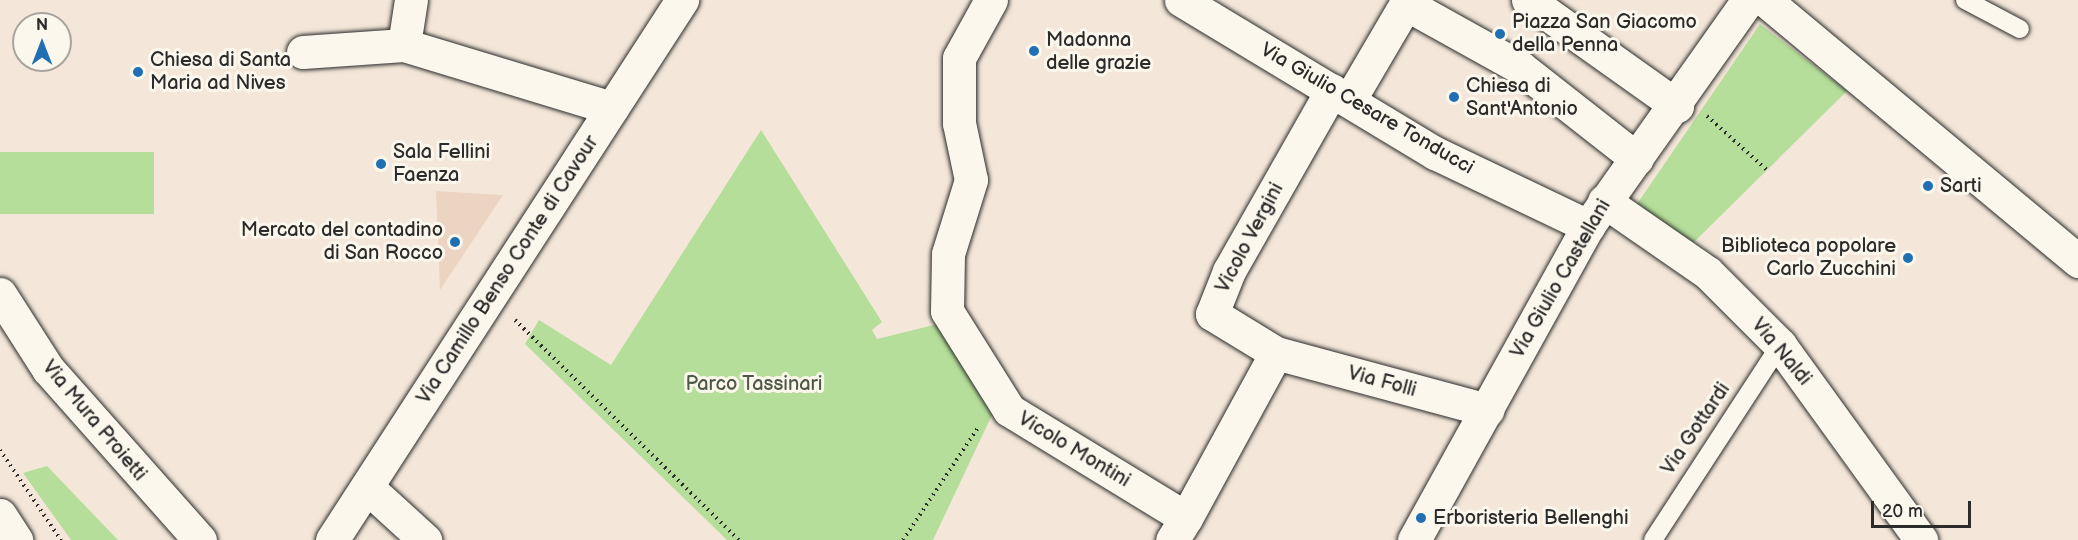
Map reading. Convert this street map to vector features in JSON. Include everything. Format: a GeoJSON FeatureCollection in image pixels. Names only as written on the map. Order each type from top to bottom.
{"type":"FeatureCollection","features":[{"type":"Feature","properties":{"kind":"street"},"geometry":{"type":"LineString","coordinates":[[404,45],[411,0]]}},
{"type":"Feature","properties":{"kind":"street","name":"Via Camillo Benso Conte di Cavour"},"geometry":{"type":"LineString","coordinates":[[332,540],[492,297],[682,0]]}},
{"type":"Feature","properties":{"kind":"street","name":"Vicolo Montini"},"geometry":{"type":"LineString","coordinates":[[991,0],[959,58],[959,123],[971,180],[948,254],[947,311],[1010,410],[1179,529]]}},
{"type":"Feature","properties":{"kind":"street","name":"Via Giulio Cesare Tonducci"},"geometry":{"type":"LineString","coordinates":[[1181,0],[1341,94],[1435,153],[1596,214]]}},
{"type":"Feature","properties":{"kind":"street"},"geometry":{"type":"LineString","coordinates":[[1528,0],[1681,101]]}},
{"type":"Feature","properties":{"kind":"street","name":"Via Giulio Castellani"},"geometry":{"type":"LineString","coordinates":[[1414,540],[1596,214],[1681,101],[1748,0]]}},
{"type":"Feature","properties":{"kind":"street"},"geometry":{"type":"LineString","coordinates":[[1765,0],[2078,261]]}},
{"type":"Feature","properties":{"kind":"street"},"geometry":{"type":"LineString","coordinates":[[1341,94],[1402,11],[1521,68],[1637,159]]}},
{"type":"Feature","properties":{"kind":"street"},"geometry":{"type":"LineString","coordinates":[[303,52],[404,45],[612,108]]}},
{"type":"Feature","properties":{"kind":"street","name":"Vicolo Vergini"},"geometry":{"type":"LineString","coordinates":[[1276,353],[1212,314],[1229,271],[1341,94]]}},
{"type":"Feature","properties":{"kind":"street","name":"Via Naldi"},"geometry":{"type":"LineString","coordinates":[[1596,214],[1708,273],[1780,345],[1921,540]]}},
{"type":"Feature","properties":{"kind":"street","name":"Via Mura Proietti"},"geometry":{"type":"LineString","coordinates":[[0,294],[48,369],[200,540]]}},
{"type":"Feature","properties":{"kind":"street"},"geometry":{"type":"LineString","coordinates":[[1179,529],[1276,353]]}},
{"type":"Feature","properties":{"kind":"street","name":"Via Folli"},"geometry":{"type":"LineString","coordinates":[[1276,353],[1487,410]]}},
{"type":"Feature","properties":{"kind":"street"},"geometry":{"type":"LineString","coordinates":[[367,487],[424,540]]}},
{"type":"Feature","properties":{"kind":"street"},"geometry":{"type":"LineString","coordinates":[[0,515],[16,540]]}},
{"type":"Feature","properties":{"kind":"lane"},"geometry":{"type":"LineString","coordinates":[[1965,0],[2020,29]]}},
{"type":"Feature","properties":{"kind":"lane","name":"Via Gottardi"},"geometry":{"type":"LineString","coordinates":[[1653,540],[1780,345]]}},
{"type":"Feature","properties":{"kind":"path"},"geometry":{"type":"LineString","coordinates":[[1681,101],[1767,170]]}},
{"type":"Feature","properties":{"kind":"path"},"geometry":{"type":"LineString","coordinates":[[492,297],[739,540]]}},
{"type":"Feature","properties":{"kind":"path"},"geometry":{"type":"LineString","coordinates":[[903,540],[999,394]]}},
{"type":"Feature","properties":{"kind":"shaded area","name":"Mercato del contadino di San Rocco"},"geometry":{"type":"Polygon","coordinates":[[[436,191],[503,195],[440,290],[436,191]]]}},
{"type":"Feature","properties":{"kind":"green space"},"geometry":{"type":"Polygon","coordinates":[[[1760,24],[1847,91],[1692,244],[1637,204],[1760,24]]]}},
{"type":"Feature","properties":{"kind":"green space","name":"Parco Tassinari"},"geometry":{"type":"Polygon","coordinates":[[[761,130],[882,322],[872,330],[877,339],[942,323],[992,415],[933,540],[727,540],[525,344],[539,320],[611,365],[761,130]]]}},
{"type":"Feature","properties":{"kind":"green space"},"geometry":{"type":"Polygon","coordinates":[[[0,152],[154,152],[154,214],[0,214],[0,152]]]}},
{"type":"Feature","properties":{"kind":"green space"},"geometry":{"type":"Polygon","coordinates":[[[47,466],[118,540],[71,540],[23,473],[47,466]]]}},
{"type":"Feature","properties":{"kind":"place","name":"Piazza San Giacomo della Penna"},"geometry":{"type":"Point","coordinates":[1500,34]}},
{"type":"Feature","properties":{"kind":"place","name":"Madonna delle grazie"},"geometry":{"type":"Point","coordinates":[1034,51]}},
{"type":"Feature","properties":{"kind":"place","name":"Chiesa di Santa Maria ad Nives"},"geometry":{"type":"Point","coordinates":[138,72]}},
{"type":"Feature","properties":{"kind":"place","name":"Chiesa di Sant'Antonio"},"geometry":{"type":"Point","coordinates":[1454,97]}},
{"type":"Feature","properties":{"kind":"place","name":"Sala Fellini Faenza"},"geometry":{"type":"Point","coordinates":[381,164]}},
{"type":"Feature","properties":{"kind":"place","name":"Sarti"},"geometry":{"type":"Point","coordinates":[1928,186]}},
{"type":"Feature","properties":{"kind":"place","name":"Mercato del contadino di San Rocco"},"geometry":{"type":"Point","coordinates":[455,242]}},
{"type":"Feature","properties":{"kind":"place","name":"Biblioteca popolare Carlo Zucchini"},"geometry":{"type":"Point","coordinates":[1908,258]}},
{"type":"Feature","properties":{"kind":"place","name":"Erboristeria Bellenghi"},"geometry":{"type":"Point","coordinates":[1421,518]}}]}
